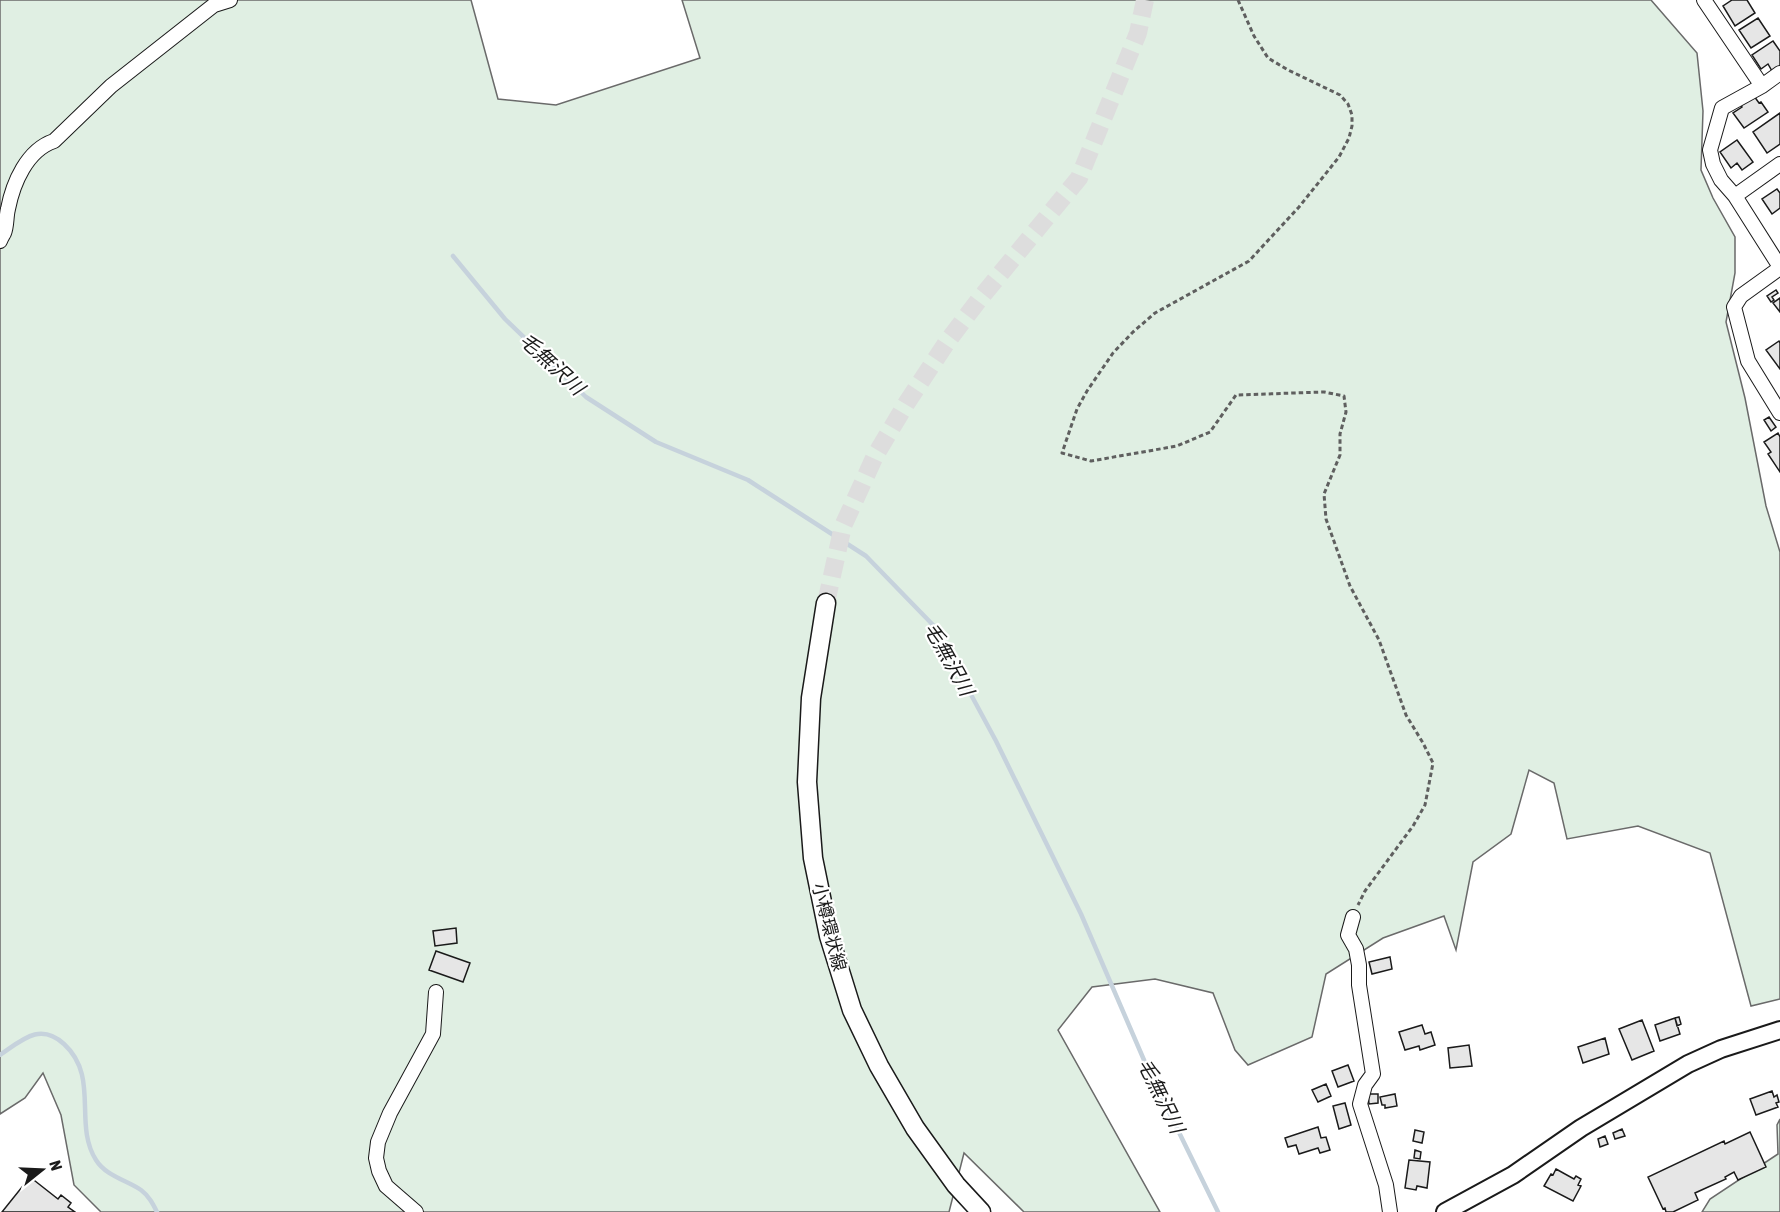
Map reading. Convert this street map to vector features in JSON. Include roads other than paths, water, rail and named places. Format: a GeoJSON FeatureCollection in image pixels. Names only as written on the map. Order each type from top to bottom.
{"type":"FeatureCollection","features":[{"type":"Feature","properties":{"kind":"main road","name":"小樽環状線"},"geometry":{"type":"LineString","coordinates":[[826,603],[811,698],[807,782],[813,858],[829,936],[852,1010],[879,1066],[915,1128],[956,1185],[981,1212]]}},
{"type":"Feature","properties":{"kind":"street"},"geometry":{"type":"LineString","coordinates":[[0,241],[4,233],[8,206],[19,174],[33,153],[46,143],[54,141],[111,86],[214,5],[230,0]]}},
{"type":"Feature","properties":{"kind":"street"},"geometry":{"type":"LineString","coordinates":[[1704,0],[1762,86]]}},
{"type":"Feature","properties":{"kind":"street"},"geometry":{"type":"LineString","coordinates":[[1780,73],[1762,86],[1722,108],[1710,150],[1713,164],[1721,180],[1735,196],[1780,267],[1741,296],[1734,307],[1748,361],[1780,413]]}},
{"type":"Feature","properties":{"kind":"street"},"geometry":{"type":"LineString","coordinates":[[1735,196],[1780,164]]}},
{"type":"Feature","properties":{"kind":"street"},"geometry":{"type":"LineString","coordinates":[[1353,917],[1348,935],[1356,948],[1359,985],[1373,1074],[1365,1085],[1360,1104],[1386,1185],[1390,1212]]}},
{"type":"Feature","properties":{"kind":"street"},"geometry":{"type":"LineString","coordinates":[[416,1212],[386,1186],[376,1158],[378,1142],[390,1113],[434,1034],[436,993]]}},
{"type":"Feature","properties":{"kind":"street"},"geometry":{"type":"LineString","coordinates":[[1444,1212],[1513,1175],[1581,1128],[1688,1064],[1721,1049],[1780,1030]]}},
{"type":"Feature","properties":{"kind":"waterway","name":"毛無沢川"},"geometry":{"type":"LineString","coordinates":[[453,256],[505,319],[586,397],[656,442],[748,480],[866,556],[934,626],[996,741],[1081,914],[1147,1067],[1218,1212]]}},
{"type":"Feature","properties":{"kind":"waterway"},"geometry":{"type":"LineString","coordinates":[[0,1055],[24,1039],[39,1034],[47,1034],[64,1044],[75,1057],[81,1071],[86,1131],[89,1146],[96,1160],[105,1170],[144,1192],[157,1212]]}},
{"type":"Feature","properties":{"kind":"tunnel"},"geometry":{"type":"LineString","coordinates":[[826,603],[843,526],[875,456],[947,342],[1079,178],[1138,33],[1145,0]]}}]}
